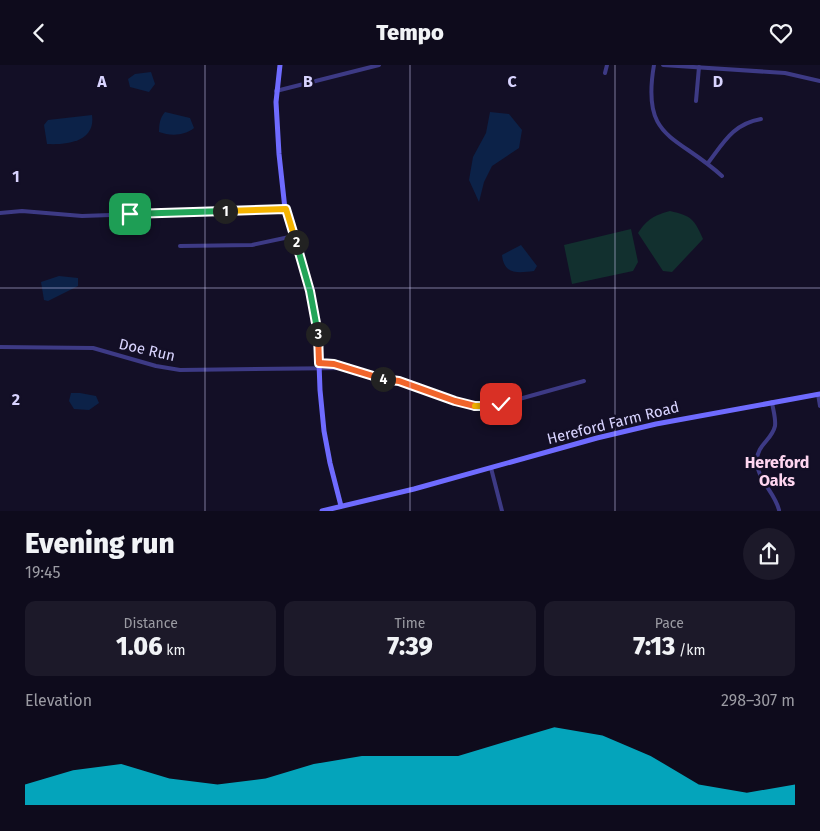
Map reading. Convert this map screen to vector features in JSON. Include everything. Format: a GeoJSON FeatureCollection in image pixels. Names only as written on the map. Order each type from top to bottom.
{"type":"FeatureCollection","features":[{"type":"Feature","properties":{"kind":"street"},"geometry":{"type":"LineString","coordinates":[[280,65],[276,91],[279,154],[286,209],[310,291],[318,335],[324,431],[330,463],[342,506]]}},
{"type":"Feature","properties":{"kind":"street"},"geometry":{"type":"LineString","coordinates":[[276,91],[379,65]]}},
{"type":"Feature","properties":{"kind":"street"},"geometry":{"type":"LineString","coordinates":[[605,73],[607,65]]}},
{"type":"Feature","properties":{"kind":"street"},"geometry":{"type":"LineString","coordinates":[[654,65],[650,93],[657,122],[668,136],[708,163],[722,176]]}},
{"type":"Feature","properties":{"kind":"street"},"geometry":{"type":"LineString","coordinates":[[663,65],[785,73],[820,81]]}},
{"type":"Feature","properties":{"kind":"street"},"geometry":{"type":"LineString","coordinates":[[696,101],[699,67]]}},
{"type":"Feature","properties":{"kind":"street"},"geometry":{"type":"LineString","coordinates":[[708,163],[736,129],[743,124],[761,119]]}},
{"type":"Feature","properties":{"kind":"street"},"geometry":{"type":"LineString","coordinates":[[0,213],[22,211],[82,215],[286,209]]}},
{"type":"Feature","properties":{"kind":"street"},"geometry":{"type":"LineString","coordinates":[[180,246],[252,245],[294,236]]}},
{"type":"Feature","properties":{"kind":"street","name":"Doe Run"},"geometry":{"type":"LineString","coordinates":[[0,347],[93,348],[156,366],[180,370],[238,371],[319,365],[346,368],[368,375],[398,378],[423,389],[470,405],[491,406],[584,381]]}},
{"type":"Feature","properties":{"kind":"street"},"geometry":{"type":"LineString","coordinates":[[819,394],[820,406]]}},
{"type":"Feature","properties":{"kind":"street","name":"Hereford Farm Road"},"geometry":{"type":"LineString","coordinates":[[322,511],[491,469],[597,438],[656,424],[819,394]]}},
{"type":"Feature","properties":{"kind":"street"},"geometry":{"type":"LineString","coordinates":[[772,402],[775,418],[774,428],[758,452],[757,466],[760,475],[776,499],[779,510]]}},
{"type":"Feature","properties":{"kind":"street"},"geometry":{"type":"LineString","coordinates":[[491,469],[502,511]]}},
{"type":"Feature","properties":{"kind":"street","name":"Hereford Farm Road"},"geometry":{"type":"LineString","coordinates":[[331,511],[390,498],[414,489]]}},
{"type":"Feature","properties":{"kind":"green space"},"geometry":{"type":"Polygon","coordinates":[[[670,211],[691,219],[703,239],[672,272],[663,271],[638,233],[652,218],[670,211]]]}},
{"type":"Feature","properties":{"kind":"green space"},"geometry":{"type":"Polygon","coordinates":[[[631,229],[638,262],[633,271],[572,284],[564,245],[631,229]]]}},
{"type":"Feature","properties":{"kind":"water"},"geometry":{"type":"Polygon","coordinates":[[[151,72],[155,84],[149,92],[130,87],[128,79],[135,74],[151,72]]]}},
{"type":"Feature","properties":{"kind":"water"},"geometry":{"type":"Polygon","coordinates":[[[165,112],[190,118],[194,128],[186,133],[177,135],[159,132],[160,121],[165,112]]]}},
{"type":"Feature","properties":{"kind":"water"},"geometry":{"type":"Polygon","coordinates":[[[490,112],[509,114],[522,130],[519,148],[492,166],[484,182],[479,202],[469,180],[473,157],[486,133],[490,112]]]}},
{"type":"Feature","properties":{"kind":"water"},"geometry":{"type":"Polygon","coordinates":[[[92,115],[92,124],[85,136],[63,144],[47,144],[44,125],[48,120],[92,115]]]}},
{"type":"Feature","properties":{"kind":"water"},"geometry":{"type":"Polygon","coordinates":[[[521,245],[537,266],[534,271],[513,271],[503,262],[502,255],[521,245]]]}},
{"type":"Feature","properties":{"kind":"water"},"geometry":{"type":"Polygon","coordinates":[[[59,276],[78,278],[78,286],[48,301],[44,300],[41,282],[59,276]]]}},
{"type":"Feature","properties":{"kind":"water"},"geometry":{"type":"Polygon","coordinates":[[[71,393],[96,396],[99,403],[89,410],[74,409],[69,401],[71,393]]]}},
{"type":"Feature","properties":{"kind":"district","name":"Hereford Oaks"},"geometry":{"type":"Point","coordinates":[777,471]}},
{"type":"Feature","properties":{"kind":"route"},"geometry":{"type":"LineString","coordinates":[[130,214],[286,209],[310,291],[318,335],[319,363],[334,364],[381,378],[399,381],[470,405],[484,407],[501,404]]}}]}
